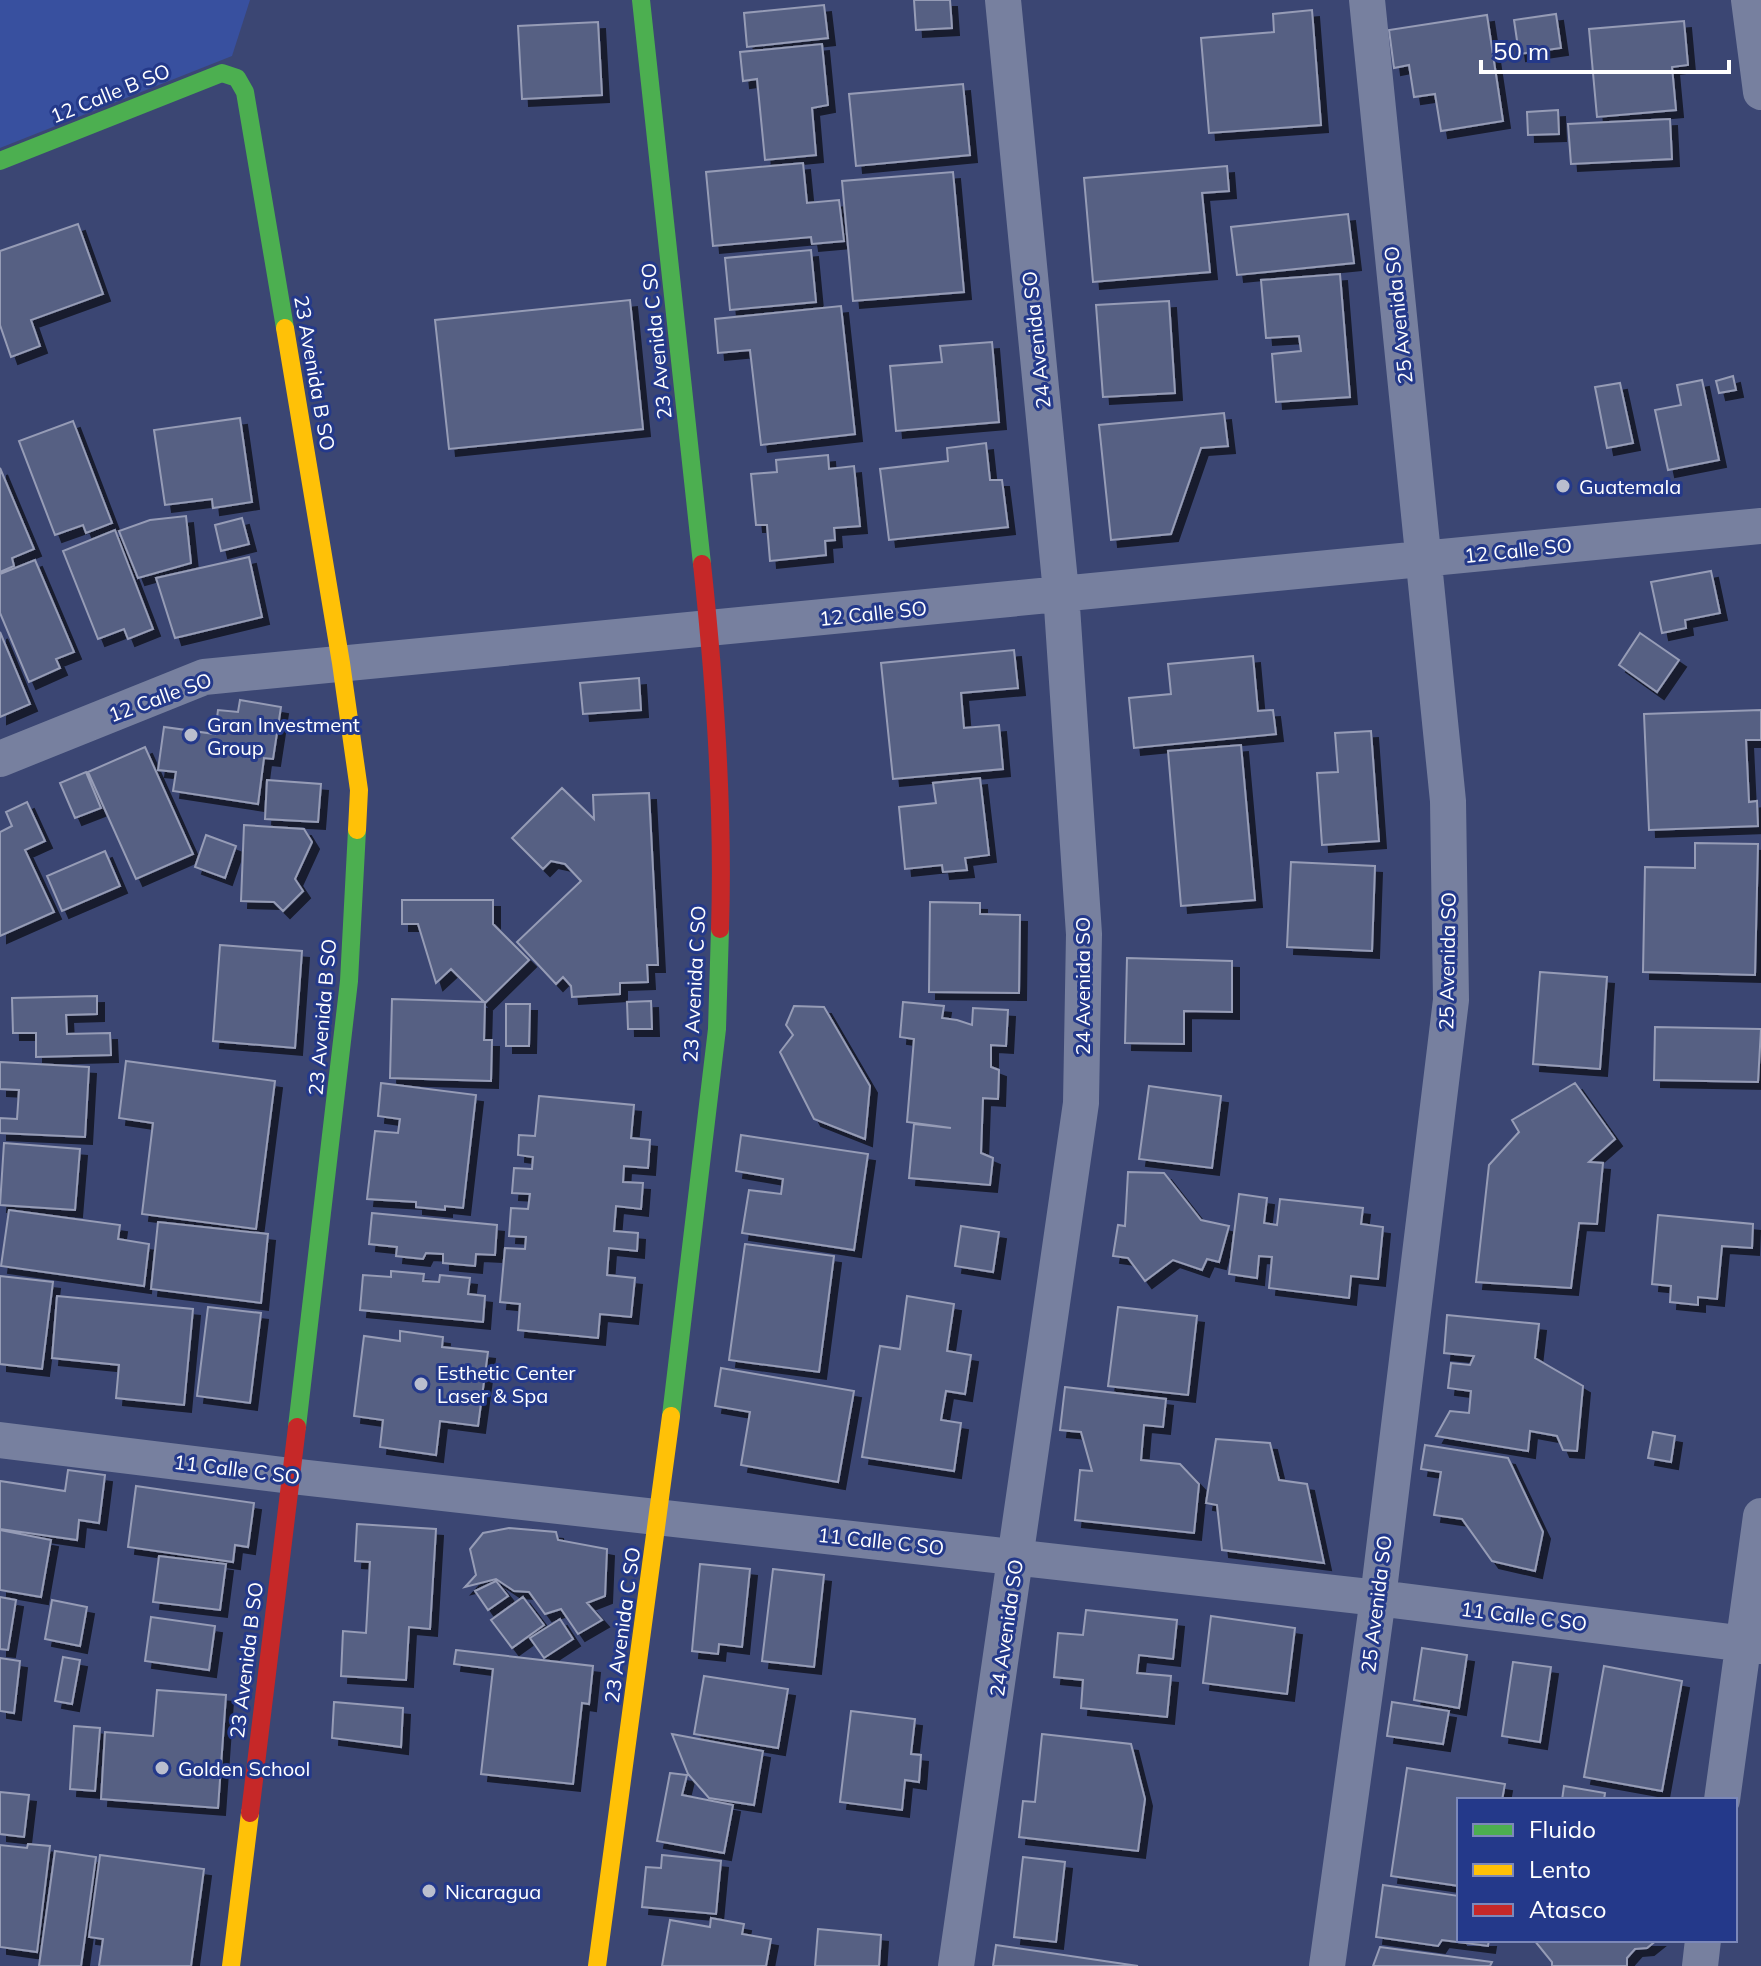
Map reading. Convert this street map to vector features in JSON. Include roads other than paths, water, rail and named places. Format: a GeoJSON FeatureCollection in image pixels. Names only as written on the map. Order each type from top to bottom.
{"type":"FeatureCollection","features":[{"type":"Feature","properties":{"kind":"street","name":"23 Avenida C SO"},"geometry":{"type":"LineString","coordinates":[[597,1966],[659,1517],[717,1029],[721,903],[720,805],[709,630],[641,0]]}},
{"type":"Feature","properties":{"kind":"street","name":"24 Avenida SO"},"geometry":{"type":"LineString","coordinates":[[956,1966],[1081,1103],[1084,934],[1061,592],[1003,0]]}},
{"type":"Feature","properties":{"kind":"street","name":"25 Avenida SO"},"geometry":{"type":"LineString","coordinates":[[1327,1966],[1378,1598],[1451,1000],[1448,801],[1367,0]]}},
{"type":"Feature","properties":{"kind":"street"},"geometry":{"type":"LineString","coordinates":[[1749,0],[1761,92]]}},
{"type":"Feature","properties":{"kind":"street","name":"12 Calle B SO"},"geometry":{"type":"LineString","coordinates":[[0,161],[222,73],[237,78]]}},
{"type":"Feature","properties":{"kind":"street","name":"23 Avenida B SO"},"geometry":{"type":"LineString","coordinates":[[231,1966],[349,981],[359,790],[341,663],[245,92],[237,78]]}},
{"type":"Feature","properties":{"kind":"street","name":"12 Calle SO"},"geometry":{"type":"LineString","coordinates":[[0,759],[204,677],[1761,526]]}},
{"type":"Feature","properties":{"kind":"street","name":"11 Calle C SO"},"geometry":{"type":"LineString","coordinates":[[0,1440],[291,1476],[1378,1598],[1752,1644]]}},
{"type":"Feature","properties":{"kind":"street"},"geometry":{"type":"LineString","coordinates":[[1722,1798],[1752,1644],[1761,1516]]}},
{"type":"Feature","properties":{"kind":"street"},"geometry":{"type":"LineString","coordinates":[[1700,1966],[1703,1942]]}},
{"type":"Feature","properties":{"kind":"place","name":"Guatemala"},"geometry":{"type":"Point","coordinates":[1563,486]}},
{"type":"Feature","properties":{"kind":"place","name":"Gran Investment Group"},"geometry":{"type":"Point","coordinates":[191,735]}},
{"type":"Feature","properties":{"kind":"place","name":"Esthetic Center Laser & Spa"},"geometry":{"type":"Point","coordinates":[421,1384]}},
{"type":"Feature","properties":{"kind":"place","name":"Golden School"},"geometry":{"type":"Point","coordinates":[162,1768]}},
{"type":"Feature","properties":{"kind":"place","name":"Nicaragua"},"geometry":{"type":"Point","coordinates":[429,1891]}}]}
